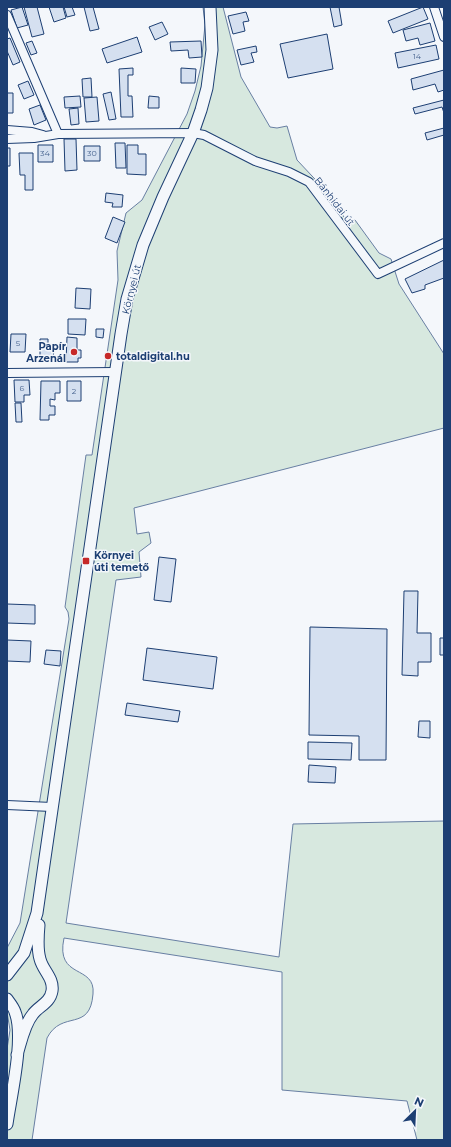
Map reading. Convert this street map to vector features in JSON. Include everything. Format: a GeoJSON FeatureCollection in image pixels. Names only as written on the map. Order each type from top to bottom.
{"type":"FeatureCollection","features":[{"type":"Feature","properties":{"kind":"main road","name":"Környei út"},"geometry":{"type":"LineString","coordinates":[[37,913],[114,372],[127,299],[139,257],[163,197],[193,133],[207,88],[212,44],[210,7]]}},
{"type":"Feature","properties":{"kind":"main road"},"geometry":{"type":"LineString","coordinates":[[7,975],[21,960],[27,947],[37,913]]}},
{"type":"Feature","properties":{"kind":"main road"},"geometry":{"type":"LineString","coordinates":[[17,1055],[28,1023],[38,1009],[49,998],[52,991],[49,976],[44,969],[38,953],[39,922],[37,913]]}},
{"type":"Feature","properties":{"kind":"main road"},"geometry":{"type":"LineString","coordinates":[[15,966],[30,963],[44,969]]}},
{"type":"Feature","properties":{"kind":"main road"},"geometry":{"type":"LineString","coordinates":[[7,1000],[12,1006],[25,1011],[38,1009]]}},
{"type":"Feature","properties":{"kind":"main road"},"geometry":{"type":"LineString","coordinates":[[7,1000],[15,1011],[17,1018],[17,1055],[7,1124]]}},
{"type":"Feature","properties":{"kind":"street"},"geometry":{"type":"LineString","coordinates":[[434,7],[444,37]]}},
{"type":"Feature","properties":{"kind":"street"},"geometry":{"type":"LineString","coordinates":[[7,15],[58,134]]}},
{"type":"Feature","properties":{"kind":"street"},"geometry":{"type":"LineString","coordinates":[[7,130],[32,132],[46,136]]}},
{"type":"Feature","properties":{"kind":"street"},"geometry":{"type":"LineString","coordinates":[[7,139],[58,134],[193,133]]}},
{"type":"Feature","properties":{"kind":"street","name":"Bánhidai út"},"geometry":{"type":"LineString","coordinates":[[193,133],[204,135],[255,161],[289,172],[309,182],[378,274],[444,243]]}},
{"type":"Feature","properties":{"kind":"street"},"geometry":{"type":"LineString","coordinates":[[7,373],[114,372]]}},
{"type":"Feature","properties":{"kind":"street"},"geometry":{"type":"LineString","coordinates":[[7,805],[52,807]]}},
{"type":"Feature","properties":{"kind":"shaded area"},"geometry":{"type":"Polygon","coordinates":[[[203,7],[223,7],[241,77],[270,127],[277,128],[287,126],[297,160],[328,193],[348,223],[355,220],[379,253],[391,259],[399,284],[444,354],[444,428],[134,508],[137,534],[149,532],[151,543],[139,552],[141,577],[116,580],[66,923],[279,957],[293,824],[444,821],[444,1140],[417,1140],[407,1101],[282,1090],[282,972],[64,938],[63,951],[65,960],[70,966],[88,978],[92,985],[93,994],[91,1006],[87,1013],[81,1017],[60,1024],[53,1029],[47,1038],[32,1140],[7,1140],[7,1049],[10,1030],[7,1012],[7,948],[20,923],[69,619],[68,612],[65,607],[86,455],[92,455],[118,280],[117,251],[126,213],[142,200],[187,114],[195,91],[201,66],[205,25],[203,7]]]}},
{"type":"Feature","properties":{"kind":"building"},"geometry":{"type":"Polygon","coordinates":[[[22,7],[28,25],[17,28],[11,10],[22,7]]]}},
{"type":"Feature","properties":{"kind":"building"},"geometry":{"type":"Polygon","coordinates":[[[24,7],[37,7],[44,34],[32,37],[24,7]]]}},
{"type":"Feature","properties":{"kind":"building"},"geometry":{"type":"Polygon","coordinates":[[[49,7],[63,7],[66,18],[54,22],[49,7]]]}},
{"type":"Feature","properties":{"kind":"building"},"geometry":{"type":"Polygon","coordinates":[[[64,7],[72,7],[75,15],[67,17],[64,7]]]}},
{"type":"Feature","properties":{"kind":"building"},"geometry":{"type":"Polygon","coordinates":[[[84,7],[93,7],[99,29],[90,31],[84,7]]]}},
{"type":"Feature","properties":{"kind":"building"},"geometry":{"type":"Polygon","coordinates":[[[330,7],[339,7],[342,25],[334,27],[330,7]]]}},
{"type":"Feature","properties":{"kind":"building"},"geometry":{"type":"Polygon","coordinates":[[[423,7],[428,19],[393,33],[388,21],[423,7]]]}},
{"type":"Feature","properties":{"kind":"building"},"geometry":{"type":"Polygon","coordinates":[[[246,12],[249,21],[243,22],[245,31],[233,34],[228,16],[246,12]]]}},
{"type":"Feature","properties":{"kind":"building"},"geometry":{"type":"Polygon","coordinates":[[[162,22],[168,34],[155,40],[149,27],[162,22]]]}},
{"type":"Feature","properties":{"kind":"building"},"geometry":{"type":"Polygon","coordinates":[[[430,23],[435,41],[420,45],[418,38],[406,41],[403,30],[430,23]]]}},
{"type":"Feature","properties":{"kind":"building"},"geometry":{"type":"Polygon","coordinates":[[[327,34],[333,69],[288,78],[280,44],[327,34]]]}},
{"type":"Feature","properties":{"kind":"building"},"geometry":{"type":"Polygon","coordinates":[[[137,37],[142,52],[107,63],[102,49],[137,37]]]}},
{"type":"Feature","properties":{"kind":"building"},"geometry":{"type":"Polygon","coordinates":[[[10,38],[20,62],[13,65],[7,51],[7,39],[10,38]]]}},
{"type":"Feature","properties":{"kind":"building"},"geometry":{"type":"Polygon","coordinates":[[[32,41],[37,53],[31,55],[26,43],[32,41]]]}},
{"type":"Feature","properties":{"kind":"building"},"geometry":{"type":"Polygon","coordinates":[[[201,41],[202,57],[189,58],[188,50],[171,51],[170,42],[201,41]]]}},
{"type":"Feature","properties":{"kind":"building"},"geometry":{"type":"Polygon","coordinates":[[[436,45],[439,59],[398,68],[395,53],[436,45]]]}},
{"type":"Feature","properties":{"kind":"building"},"geometry":{"type":"Polygon","coordinates":[[[256,46],[257,52],[251,53],[254,62],[241,65],[237,50],[256,46]]]}},
{"type":"Feature","properties":{"kind":"building"},"geometry":{"type":"Polygon","coordinates":[[[133,68],[133,75],[128,75],[128,96],[132,96],[133,117],[121,117],[119,69],[133,68]]]}},
{"type":"Feature","properties":{"kind":"building"},"geometry":{"type":"Polygon","coordinates":[[[181,68],[196,69],[195,83],[181,83],[181,68]]]}},
{"type":"Feature","properties":{"kind":"building"},"geometry":{"type":"Polygon","coordinates":[[[444,70],[444,90],[438,92],[435,84],[413,90],[411,79],[444,70]]]}},
{"type":"Feature","properties":{"kind":"building"},"geometry":{"type":"Polygon","coordinates":[[[91,78],[92,97],[83,97],[82,79],[91,78]]]}},
{"type":"Feature","properties":{"kind":"building"},"geometry":{"type":"Polygon","coordinates":[[[28,81],[34,95],[24,99],[18,85],[28,81]]]}},
{"type":"Feature","properties":{"kind":"building"},"geometry":{"type":"Polygon","coordinates":[[[111,92],[116,119],[109,120],[103,94],[111,92]]]}},
{"type":"Feature","properties":{"kind":"building"},"geometry":{"type":"Polygon","coordinates":[[[7,93],[13,93],[13,113],[7,113],[7,93]]]}},
{"type":"Feature","properties":{"kind":"building"},"geometry":{"type":"Polygon","coordinates":[[[80,96],[81,107],[65,108],[64,97],[80,96]]]}},
{"type":"Feature","properties":{"kind":"building"},"geometry":{"type":"Polygon","coordinates":[[[149,96],[159,97],[159,108],[148,108],[149,96]]]}},
{"type":"Feature","properties":{"kind":"building"},"geometry":{"type":"Polygon","coordinates":[[[97,97],[99,121],[86,122],[84,98],[97,97]]]}},
{"type":"Feature","properties":{"kind":"building"},"geometry":{"type":"Polygon","coordinates":[[[444,100],[444,113],[442,107],[415,114],[413,108],[444,100]]]}},
{"type":"Feature","properties":{"kind":"building"},"geometry":{"type":"Polygon","coordinates":[[[40,105],[46,120],[34,125],[29,109],[40,105]]]}},
{"type":"Feature","properties":{"kind":"building"},"geometry":{"type":"Polygon","coordinates":[[[78,108],[79,124],[71,125],[69,109],[78,108]]]}},
{"type":"Feature","properties":{"kind":"building"},"geometry":{"type":"Polygon","coordinates":[[[444,128],[444,135],[427,140],[425,133],[444,128]]]}},
{"type":"Feature","properties":{"kind":"building"},"geometry":{"type":"Polygon","coordinates":[[[64,139],[76,139],[77,170],[65,171],[64,139]]]}},
{"type":"Feature","properties":{"kind":"building"},"geometry":{"type":"Polygon","coordinates":[[[115,143],[125,143],[126,168],[116,168],[115,143]]]}},
{"type":"Feature","properties":{"kind":"building"},"geometry":{"type":"Polygon","coordinates":[[[38,145],[53,145],[53,162],[38,162],[38,145]]]}},
{"type":"Feature","properties":{"kind":"building"},"geometry":{"type":"Polygon","coordinates":[[[127,145],[138,145],[138,154],[146,154],[146,175],[127,174],[127,145]]]}},
{"type":"Feature","properties":{"kind":"building"},"geometry":{"type":"Polygon","coordinates":[[[84,146],[100,146],[100,161],[84,161],[84,146]]]}},
{"type":"Feature","properties":{"kind":"building"},"geometry":{"type":"Polygon","coordinates":[[[7,148],[10,148],[10,166],[7,166],[7,148]]]}},
{"type":"Feature","properties":{"kind":"building"},"geometry":{"type":"Polygon","coordinates":[[[19,153],[33,153],[33,190],[25,190],[25,175],[20,175],[19,153]]]}},
{"type":"Feature","properties":{"kind":"building"},"geometry":{"type":"Polygon","coordinates":[[[106,193],[123,195],[122,207],[112,207],[113,203],[105,202],[106,193]]]}},
{"type":"Feature","properties":{"kind":"building"},"geometry":{"type":"Polygon","coordinates":[[[113,217],[125,222],[117,243],[105,238],[113,217]]]}},
{"type":"Feature","properties":{"kind":"building"},"geometry":{"type":"Polygon","coordinates":[[[444,260],[444,278],[425,285],[425,289],[412,293],[405,279],[444,260]]]}},
{"type":"Feature","properties":{"kind":"building"},"geometry":{"type":"Polygon","coordinates":[[[76,288],[91,289],[90,309],[75,308],[76,288]]]}},
{"type":"Feature","properties":{"kind":"building"},"geometry":{"type":"Polygon","coordinates":[[[68,319],[86,319],[85,335],[68,334],[68,319]]]}},
{"type":"Feature","properties":{"kind":"building"},"geometry":{"type":"Polygon","coordinates":[[[96,329],[104,329],[103,338],[96,337],[96,329]]]}},
{"type":"Feature","properties":{"kind":"building"},"geometry":{"type":"Polygon","coordinates":[[[11,334],[26,334],[25,352],[10,352],[11,334]]]}},
{"type":"Feature","properties":{"kind":"building"},"geometry":{"type":"Polygon","coordinates":[[[67,337],[77,338],[77,350],[81,350],[81,358],[78,358],[78,362],[66,362],[67,337]]]}},
{"type":"Feature","properties":{"kind":"building"},"geometry":{"type":"Polygon","coordinates":[[[40,339],[48,339],[48,349],[54,349],[53,359],[40,359],[40,339]]]}},
{"type":"Feature","properties":{"kind":"building"},"geometry":{"type":"Polygon","coordinates":[[[14,380],[29,380],[30,395],[24,395],[24,402],[15,402],[14,380]]]}},
{"type":"Feature","properties":{"kind":"building"},"geometry":{"type":"Polygon","coordinates":[[[41,381],[60,381],[60,393],[55,393],[55,400],[50,399],[50,406],[55,406],[55,415],[49,415],[49,420],[40,420],[41,381]]]}},
{"type":"Feature","properties":{"kind":"building"},"geometry":{"type":"Polygon","coordinates":[[[67,381],[81,381],[81,401],[67,401],[67,381]]]}},
{"type":"Feature","properties":{"kind":"building"},"geometry":{"type":"Polygon","coordinates":[[[15,403],[21,403],[22,422],[16,422],[15,403]]]}},
{"type":"Feature","properties":{"kind":"building"},"geometry":{"type":"Polygon","coordinates":[[[159,557],[176,559],[171,602],[154,600],[159,557]]]}},
{"type":"Feature","properties":{"kind":"building"},"geometry":{"type":"Polygon","coordinates":[[[404,591],[418,591],[417,633],[431,633],[431,662],[418,662],[418,676],[402,675],[404,591]]]}},
{"type":"Feature","properties":{"kind":"building"},"geometry":{"type":"Polygon","coordinates":[[[7,604],[35,605],[35,624],[7,623],[7,604]]]}},
{"type":"Feature","properties":{"kind":"building"},"geometry":{"type":"Polygon","coordinates":[[[310,627],[387,629],[386,760],[359,760],[359,736],[309,735],[310,627]]]}},
{"type":"Feature","properties":{"kind":"building"},"geometry":{"type":"Polygon","coordinates":[[[440,638],[444,638],[444,655],[440,655],[440,638]]]}},
{"type":"Feature","properties":{"kind":"building"},"geometry":{"type":"Polygon","coordinates":[[[7,640],[31,641],[30,662],[7,661],[7,640]]]}},
{"type":"Feature","properties":{"kind":"building"},"geometry":{"type":"Polygon","coordinates":[[[147,648],[217,657],[213,689],[143,680],[147,648]]]}},
{"type":"Feature","properties":{"kind":"building"},"geometry":{"type":"Polygon","coordinates":[[[46,650],[61,651],[60,666],[44,664],[46,650]]]}},
{"type":"Feature","properties":{"kind":"building"},"geometry":{"type":"Polygon","coordinates":[[[127,703],[180,711],[178,722],[125,715],[127,703]]]}},
{"type":"Feature","properties":{"kind":"building"},"geometry":{"type":"Polygon","coordinates":[[[419,721],[430,721],[430,738],[418,737],[419,721]]]}},
{"type":"Feature","properties":{"kind":"building"},"geometry":{"type":"Polygon","coordinates":[[[308,742],[352,743],[351,760],[308,759],[308,742]]]}},
{"type":"Feature","properties":{"kind":"building"},"geometry":{"type":"Polygon","coordinates":[[[309,765],[336,767],[335,783],[308,782],[309,765]]]}},
{"type":"Feature","properties":{"kind":"place","name":"Papír Arzenál"},"geometry":{"type":"Point","coordinates":[74,352]}},
{"type":"Feature","properties":{"kind":"place","name":"totaldigital.hu"},"geometry":{"type":"Point","coordinates":[108,356]}},
{"type":"Feature","properties":{"kind":"place","name":"Környei úti temető"},"geometry":{"type":"Point","coordinates":[86,561]}}]}
